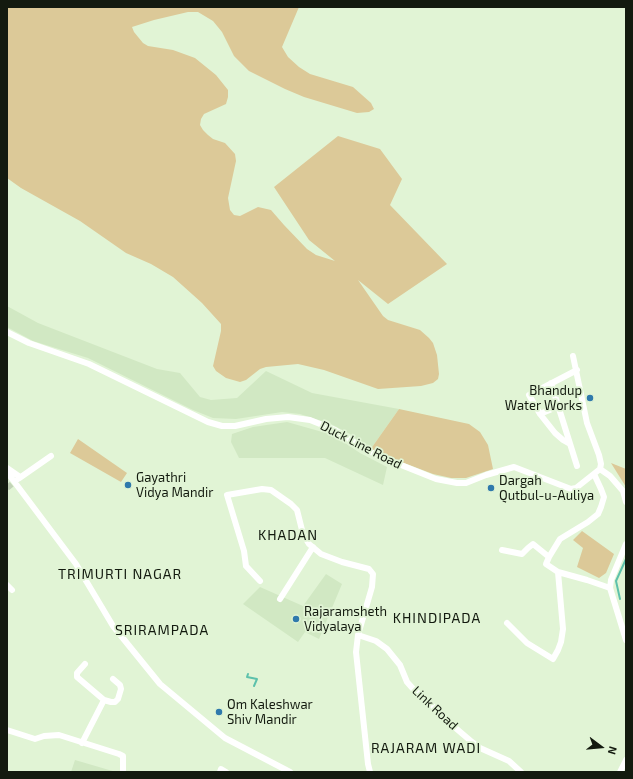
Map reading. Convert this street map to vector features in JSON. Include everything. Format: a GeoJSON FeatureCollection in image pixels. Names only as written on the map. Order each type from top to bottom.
{"type":"FeatureCollection","features":[{"type":"Feature","properties":{"kind":"street","name":"Duck Line Road"},"geometry":{"type":"LineString","coordinates":[[7,332],[29,343],[89,364],[208,422],[222,426],[235,426],[266,419],[288,417],[310,420],[335,430],[381,457],[436,479],[466,483],[486,475],[514,467],[571,489],[576,488],[600,468]]}},
{"type":"Feature","properties":{"kind":"street"},"geometry":{"type":"LineString","coordinates":[[573,356],[587,423],[599,455],[601,464],[600,468],[610,476],[623,491],[626,502]]}},
{"type":"Feature","properties":{"kind":"street"},"geometry":{"type":"LineString","coordinates":[[570,444],[555,433],[540,414],[529,395],[551,382],[577,370]]}},
{"type":"Feature","properties":{"kind":"street"},"geometry":{"type":"LineString","coordinates":[[551,382],[577,466]]}},
{"type":"Feature","properties":{"kind":"street"},"geometry":{"type":"LineString","coordinates":[[540,414],[558,406]]}},
{"type":"Feature","properties":{"kind":"street"},"geometry":{"type":"LineString","coordinates":[[7,468],[19,478],[51,456]]}},
{"type":"Feature","properties":{"kind":"street"},"geometry":{"type":"LineString","coordinates":[[7,472],[76,564],[113,626],[160,684],[225,738],[290,772]]}},
{"type":"Feature","properties":{"kind":"street"},"geometry":{"type":"LineString","coordinates":[[594,474],[604,496],[598,514],[560,539],[546,564],[558,572],[610,588]]}},
{"type":"Feature","properties":{"kind":"street"},"geometry":{"type":"LineString","coordinates":[[260,581],[246,566],[244,552],[227,495],[262,489],[271,490],[297,510],[303,534],[309,544],[321,554],[342,562],[369,569],[373,574],[372,587],[358,635],[356,652],[370,772]]}},
{"type":"Feature","properties":{"kind":"street"},"geometry":{"type":"LineString","coordinates":[[502,550],[522,554],[533,544],[549,557]]}},
{"type":"Feature","properties":{"kind":"street"},"geometry":{"type":"LineString","coordinates":[[626,544],[611,580],[610,588],[626,640]]}},
{"type":"Feature","properties":{"kind":"street"},"geometry":{"type":"LineString","coordinates":[[280,600],[313,547]]}},
{"type":"Feature","properties":{"kind":"street"},"geometry":{"type":"LineString","coordinates":[[507,623],[527,643],[553,659],[558,650],[563,629],[558,572]]}},
{"type":"Feature","properties":{"kind":"street","name":"Link Road"},"geometry":{"type":"LineString","coordinates":[[358,635],[376,642],[387,649],[400,665],[408,682],[415,691],[445,719],[480,748],[509,761],[522,772]]}},
{"type":"Feature","properties":{"kind":"street"},"geometry":{"type":"LineString","coordinates":[[84,664],[77,674],[77,677],[104,700],[111,702],[115,702],[118,698],[121,688],[120,685],[113,679]]}},
{"type":"Feature","properties":{"kind":"street"},"geometry":{"type":"LineString","coordinates":[[82,743],[104,700]]}},
{"type":"Feature","properties":{"kind":"street"},"geometry":{"type":"LineString","coordinates":[[7,730],[35,739],[44,736],[59,735],[123,756],[123,772]]}},
{"type":"Feature","properties":{"kind":"street"},"geometry":{"type":"LineString","coordinates":[[620,772],[626,760]]}},
{"type":"Feature","properties":{"kind":"street"},"geometry":{"type":"LineString","coordinates":[[220,772],[221,769],[226,772]]}},
{"type":"Feature","properties":{"kind":"shaded area"},"geometry":{"type":"Polygon","coordinates":[[[7,7],[299,7],[282,47],[288,57],[310,74],[353,87],[371,103],[374,109],[369,112],[357,113],[304,97],[249,71],[234,56],[222,32],[213,21],[198,12],[188,12],[132,27],[143,43],[148,46],[173,50],[195,58],[216,75],[228,90],[226,104],[204,114],[200,125],[208,135],[213,139],[225,143],[235,154],[236,161],[228,198],[230,210],[234,215],[240,216],[258,207],[271,210],[307,249],[316,255],[335,261],[309,240],[274,187],[338,136],[380,149],[402,179],[390,205],[447,264],[388,304],[358,280],[383,316],[388,320],[420,330],[429,338],[433,343],[437,355],[439,374],[438,379],[433,383],[421,386],[378,389],[324,370],[298,364],[266,367],[260,369],[246,380],[240,382],[226,378],[216,371],[213,366],[221,331],[221,324],[202,303],[173,277],[151,264],[126,253],[80,221],[21,188],[7,178],[7,7]]]}},
{"type":"Feature","properties":{"kind":"shaded area"},"geometry":{"type":"Polygon","coordinates":[[[7,306],[38,323],[157,369],[180,373],[200,397],[211,400],[237,398],[266,371],[312,393],[399,409],[370,450],[350,434],[331,424],[300,414],[282,412],[236,419],[213,418],[193,410],[88,358],[33,341],[7,327],[7,306]]]}},
{"type":"Feature","properties":{"kind":"shaded area"},"geometry":{"type":"Polygon","coordinates":[[[399,409],[469,424],[480,432],[488,445],[493,469],[466,478],[451,478],[433,474],[370,450],[399,409]]]}},
{"type":"Feature","properties":{"kind":"shaded area"},"geometry":{"type":"Polygon","coordinates":[[[287,422],[333,435],[360,453],[387,467],[383,485],[325,458],[239,458],[231,442],[232,434],[253,427],[287,422]]]}},
{"type":"Feature","properties":{"kind":"shaded area"},"geometry":{"type":"Polygon","coordinates":[[[78,439],[127,473],[121,482],[70,453],[78,439]]]}},
{"type":"Feature","properties":{"kind":"shaded area"},"geometry":{"type":"Polygon","coordinates":[[[611,463],[626,469],[626,487],[611,463]]]}},
{"type":"Feature","properties":{"kind":"shaded area"},"geometry":{"type":"Polygon","coordinates":[[[582,531],[614,554],[606,573],[599,578],[577,567],[583,548],[573,540],[582,531]]]}},
{"type":"Feature","properties":{"kind":"shaded area","name":"Rajaramsheth Vidyalaya"},"geometry":{"type":"Polygon","coordinates":[[[326,574],[342,584],[319,639],[305,632],[298,642],[243,604],[260,587],[303,606],[326,574]]]}},
{"type":"Feature","properties":{"kind":"shaded area"},"geometry":{"type":"Polygon","coordinates":[[[75,760],[116,772],[71,772],[75,760]]]}},
{"type":"Feature","properties":{"kind":"waterway"},"geometry":{"type":"LineString","coordinates":[[620,599],[616,581],[626,559]]}},
{"type":"Feature","properties":{"kind":"waterway"},"geometry":{"type":"LineString","coordinates":[[248,674],[247,677],[257,679],[254,686]]}},
{"type":"Feature","properties":{"kind":"tunnel"},"geometry":{"type":"LineString","coordinates":[[7,488],[18,479]]}},
{"type":"Feature","properties":{"kind":"place","name":"Bhandup Water Works"},"geometry":{"type":"Point","coordinates":[590,398]}},
{"type":"Feature","properties":{"kind":"place","name":"Gayathri Vidya Mandir"},"geometry":{"type":"Point","coordinates":[128,485]}},
{"type":"Feature","properties":{"kind":"place","name":"Dargah Qutbul-u-Auliya"},"geometry":{"type":"Point","coordinates":[491,488]}},
{"type":"Feature","properties":{"kind":"place","name":"Rajaramsheth Vidyalaya"},"geometry":{"type":"Point","coordinates":[296,619]}},
{"type":"Feature","properties":{"kind":"place","name":"Om Kaleshwar Shiv Mandir"},"geometry":{"type":"Point","coordinates":[219,712]}},
{"type":"Feature","properties":{"kind":"district","name":"KHADAN"},"geometry":{"type":"Point","coordinates":[288,535]}},
{"type":"Feature","properties":{"kind":"district","name":"TRIMURTI NAGAR"},"geometry":{"type":"Point","coordinates":[120,574]}},
{"type":"Feature","properties":{"kind":"district","name":"KHINDIPADA"},"geometry":{"type":"Point","coordinates":[437,618]}},
{"type":"Feature","properties":{"kind":"district","name":"SRIRAMPADA"},"geometry":{"type":"Point","coordinates":[162,630]}},
{"type":"Feature","properties":{"kind":"district","name":"RAJARAM WADI"},"geometry":{"type":"Point","coordinates":[426,748]}}]}
